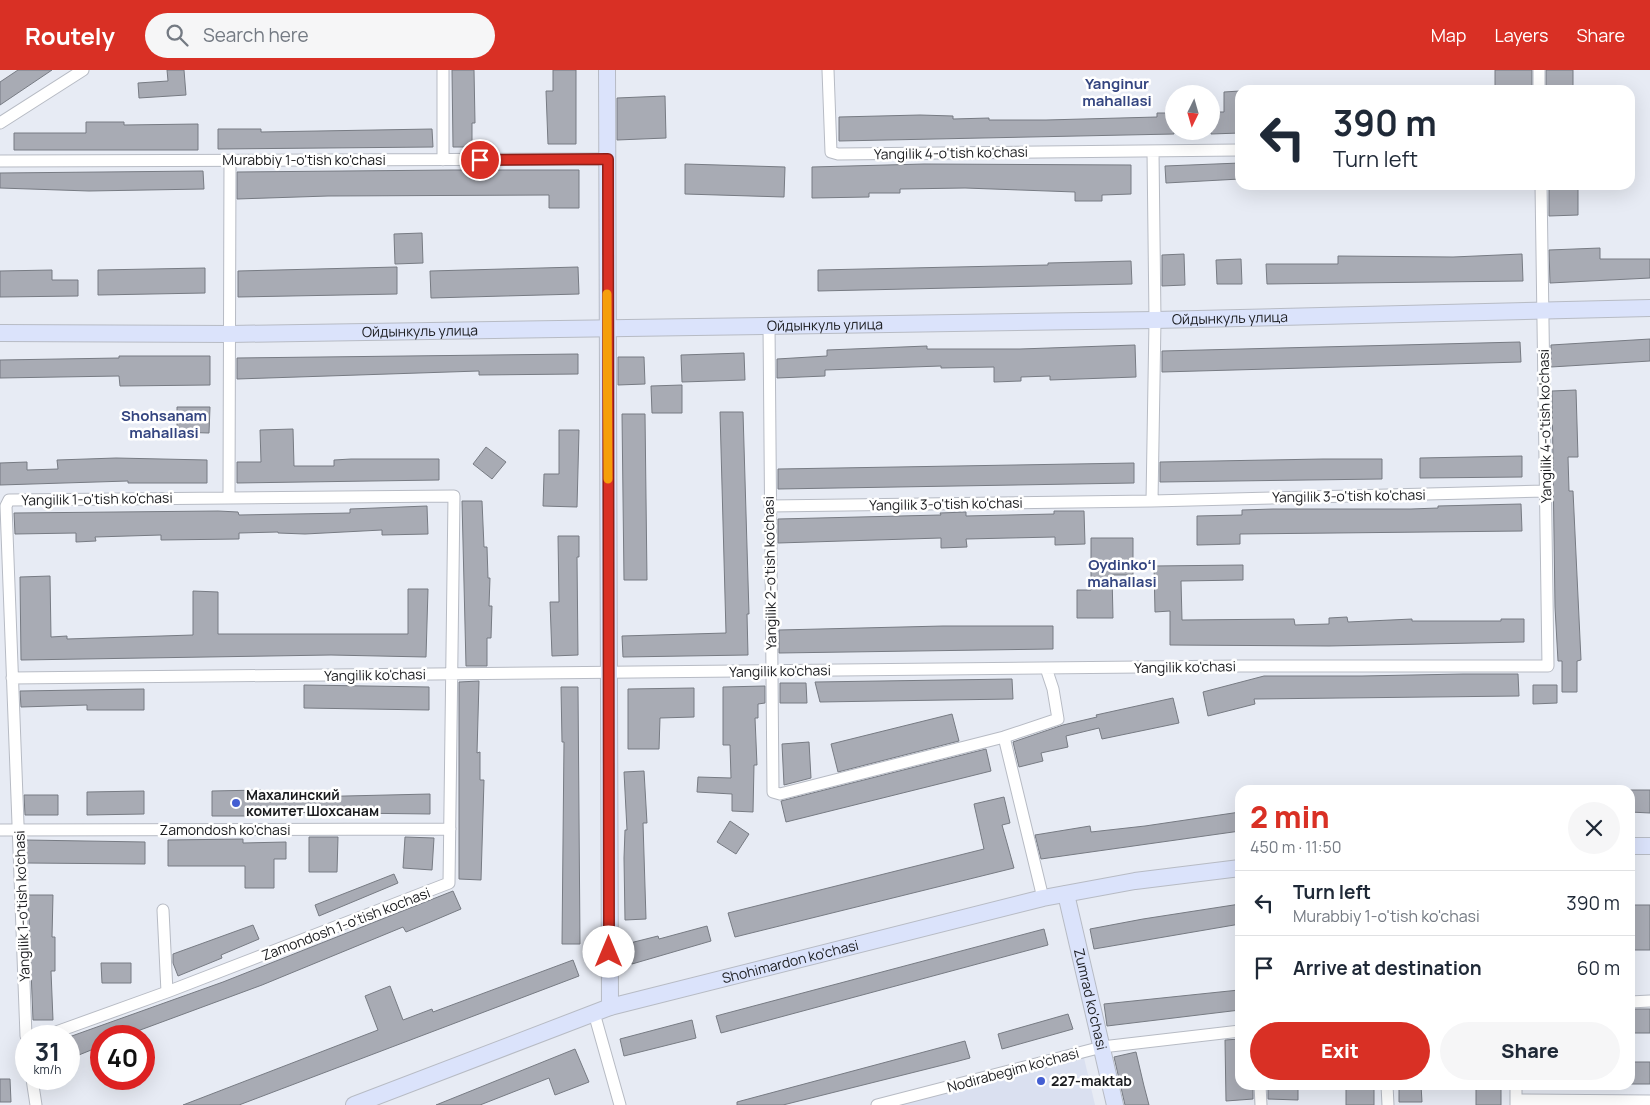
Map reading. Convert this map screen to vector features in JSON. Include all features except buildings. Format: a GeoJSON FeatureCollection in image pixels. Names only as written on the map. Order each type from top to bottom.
{"type":"FeatureCollection","features":[{"type":"Feature","properties":{"kind":"street"},"geometry":{"type":"LineString","coordinates":[[0,123],[83,70]]}},
{"type":"Feature","properties":{"kind":"street"},"geometry":{"type":"LineString","coordinates":[[443,70],[443,160]]}},
{"type":"Feature","properties":{"kind":"street"},"geometry":{"type":"LineString","coordinates":[[607,70],[610,1007]]}},
{"type":"Feature","properties":{"kind":"street","name":"Yangilik 4-o'tish ko'chasi"},"geometry":{"type":"LineString","coordinates":[[828,70],[831,152],[838,154],[1235,150]]}},
{"type":"Feature","properties":{"kind":"street"},"geometry":{"type":"LineString","coordinates":[[1539,70],[1539,85]]}},
{"type":"Feature","properties":{"kind":"street"},"geometry":{"type":"LineString","coordinates":[[1152,501],[1155,320],[1153,151]]}},
{"type":"Feature","properties":{"kind":"street","name":"Murabbiy 1-o'tish ko'chasi"},"geometry":{"type":"LineString","coordinates":[[0,161],[608,159]]}},
{"type":"Feature","properties":{"kind":"street"},"geometry":{"type":"LineString","coordinates":[[228,498],[230,160]]}},
{"type":"Feature","properties":{"kind":"street","name":"Yangilik 4-o'tish ko'chasi"},"geometry":{"type":"LineString","coordinates":[[1541,190],[1548,666]]}},
{"type":"Feature","properties":{"kind":"street","name":"Ойдынкуль улица"},"geometry":{"type":"LineString","coordinates":[[0,333],[230,334],[1155,320],[1650,308]]}},
{"type":"Feature","properties":{"kind":"street","name":"Yangilik 2-o'tish ko'chasi"},"geometry":{"type":"LineString","coordinates":[[769,325],[773,792],[775,794],[1004,736],[1058,718],[1053,689],[1046,668]]}},
{"type":"Feature","properties":{"kind":"street","name":"Yangilik 3-o'tish ko'chasi"},"geometry":{"type":"LineString","coordinates":[[770,506],[1152,501],[1545,491]]}},
{"type":"Feature","properties":{"kind":"street","name":"Yangilik 1-o'tish ko'chasi"},"geometry":{"type":"LineString","coordinates":[[26,1025],[6,506],[9,500],[454,496],[451,674]]}},
{"type":"Feature","properties":{"kind":"street","name":"Yangilik ko'chasi"},"geometry":{"type":"LineString","coordinates":[[12,678],[1046,668],[1548,666]]}},
{"type":"Feature","properties":{"kind":"street","name":"Zamondosh 1-o'tish kochasi"},"geometry":{"type":"LineString","coordinates":[[76,1025],[167,992],[450,883],[451,674]]}},
{"type":"Feature","properties":{"kind":"street"},"geometry":{"type":"LineString","coordinates":[[1004,736],[1043,898]]}},
{"type":"Feature","properties":{"kind":"street","name":"Zamondosh ko'chasi"},"geometry":{"type":"LineString","coordinates":[[0,830],[450,829]]}},
{"type":"Feature","properties":{"kind":"street"},"geometry":{"type":"LineString","coordinates":[[1635,846],[1650,846]]}},
{"type":"Feature","properties":{"kind":"street","name":"Shohimardon ko'chasi"},"geometry":{"type":"LineString","coordinates":[[354,1105],[610,1007],[1043,898],[1135,881],[1235,869]]}},
{"type":"Feature","properties":{"kind":"street","name":"Zumrad ko'chasi"},"geometry":{"type":"LineString","coordinates":[[1066,894],[1114,1105]]}},
{"type":"Feature","properties":{"kind":"street"},"geometry":{"type":"LineString","coordinates":[[163,910],[167,992]]}},
{"type":"Feature","properties":{"kind":"street"},"geometry":{"type":"LineString","coordinates":[[1635,1002],[1650,1001]]}},
{"type":"Feature","properties":{"kind":"street"},"geometry":{"type":"LineString","coordinates":[[594,1013],[620,1105]]}},
{"type":"Feature","properties":{"kind":"street","name":"Nodirabegim ko'chasi"},"geometry":{"type":"LineString","coordinates":[[877,1105],[1102,1047],[1235,1032]]}},
{"type":"Feature","properties":{"kind":"street"},"geometry":{"type":"LineString","coordinates":[[34,1090],[36,1105]]}},
{"type":"Feature","properties":{"kind":"street"},"geometry":{"type":"LineString","coordinates":[[1260,1090],[1260,1105]]}},
{"type":"Feature","properties":{"kind":"street"},"geometry":{"type":"LineString","coordinates":[[1387,1090],[1388,1105]]}},
{"type":"Feature","properties":{"kind":"street"},"geometry":{"type":"LineString","coordinates":[[1516,1102],[1650,1101]]}},
{"type":"Feature","properties":{"kind":"shaded area","name":"227-maktab"},"geometry":{"type":"Polygon","coordinates":[[[1084,1058],[1095,1105],[899,1105],[1084,1058]]]}},
{"type":"Feature","properties":{"kind":"slow traffic"},"geometry":{"type":"LineString","coordinates":[[607,294],[608,479]]}},
{"type":"Feature","properties":{"kind":"place","name":"Махалинский комитет Шохcанам"},"geometry":{"type":"Point","coordinates":[236,803]}},
{"type":"Feature","properties":{"kind":"place","name":"227-maktab"},"geometry":{"type":"Point","coordinates":[1041,1081]}},
{"type":"Feature","properties":{"kind":"district","name":"Yanginur mahallasi"},"geometry":{"type":"Point","coordinates":[1117,92]}},
{"type":"Feature","properties":{"kind":"district","name":"Shohsanam mahallasi"},"geometry":{"type":"Point","coordinates":[164,424]}},
{"type":"Feature","properties":{"kind":"district","name":"Oydinkoʻl mahallasi"},"geometry":{"type":"Point","coordinates":[1122,574]}},
{"type":"Feature","properties":{"kind":"route"},"geometry":{"type":"LineString","coordinates":[[480,160],[608,159],[609,952]]}}]}
